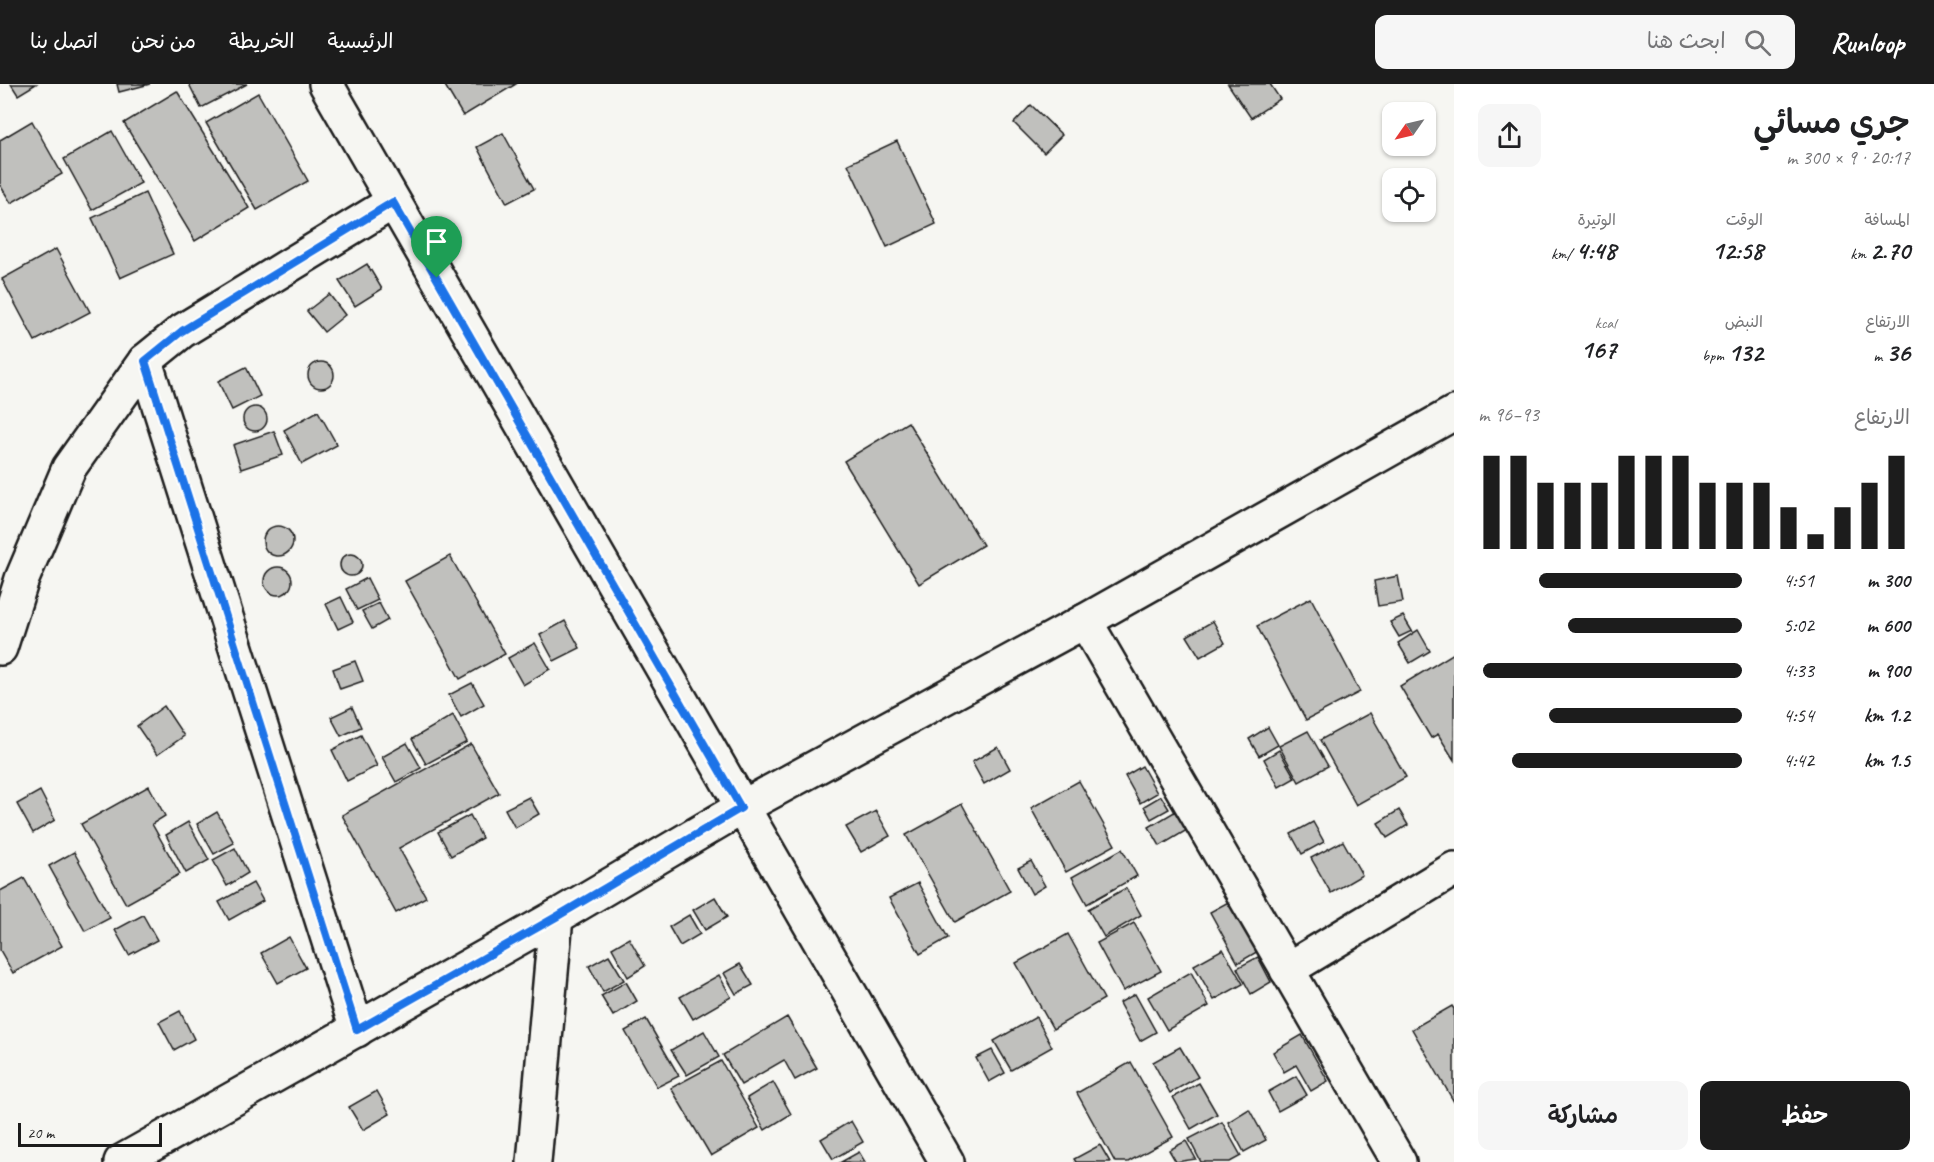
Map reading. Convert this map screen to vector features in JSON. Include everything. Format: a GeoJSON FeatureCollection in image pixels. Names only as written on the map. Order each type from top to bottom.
{"type":"FeatureCollection","features":[{"type":"Feature","properties":{"kind":"street"},"geometry":{"type":"LineString","coordinates":[[326,84],[947,1162]]}},
{"type":"Feature","properties":{"kind":"street"},"geometry":{"type":"LineString","coordinates":[[0,648],[22,579],[69,468],[115,399],[145,361],[182,331],[393,202]]}},
{"type":"Feature","properties":{"kind":"street"},"geometry":{"type":"LineString","coordinates":[[145,361],[357,1030]]}},
{"type":"Feature","properties":{"kind":"street"},"geometry":{"type":"LineString","coordinates":[[121,1162],[556,917],[741,808],[1084,621],[1454,413]]}},
{"type":"Feature","properties":{"kind":"street"},"geometry":{"type":"LineString","coordinates":[[1084,621],[1398,1162]]}},
{"type":"Feature","properties":{"kind":"street"},"geometry":{"type":"LineString","coordinates":[[1287,970],[1454,869]]}},
{"type":"Feature","properties":{"kind":"street"},"geometry":{"type":"LineString","coordinates":[[534,1162],[556,917]]}},
{"type":"Feature","properties":{"kind":"building"},"geometry":{"type":"Polygon","coordinates":[[[11,84],[36,84],[18,95],[11,84]]]}},
{"type":"Feature","properties":{"kind":"building"},"geometry":{"type":"Polygon","coordinates":[[[117,84],[150,84],[119,92],[117,84]]]}},
{"type":"Feature","properties":{"kind":"building"},"geometry":{"type":"Polygon","coordinates":[[[189,84],[247,84],[201,108],[189,84]]]}},
{"type":"Feature","properties":{"kind":"building"},"geometry":{"type":"Polygon","coordinates":[[[444,84],[516,84],[463,116],[444,84]]]}},
{"type":"Feature","properties":{"kind":"building"},"geometry":{"type":"Polygon","coordinates":[[[1228,84],[1270,84],[1280,99],[1251,118],[1228,84]]]}},
{"type":"Feature","properties":{"kind":"building"},"geometry":{"type":"Polygon","coordinates":[[[177,91],[249,208],[195,241],[124,123],[177,91]]]}},
{"type":"Feature","properties":{"kind":"building"},"geometry":{"type":"Polygon","coordinates":[[[258,93],[308,181],[257,210],[206,123],[258,93]]]}},
{"type":"Feature","properties":{"kind":"building"},"geometry":{"type":"Polygon","coordinates":[[[1031,105],[1062,135],[1044,153],[1014,123],[1031,105]]]}},
{"type":"Feature","properties":{"kind":"building"},"geometry":{"type":"Polygon","coordinates":[[[32,121],[62,174],[11,203],[0,185],[0,140],[32,121]]]}},
{"type":"Feature","properties":{"kind":"building"},"geometry":{"type":"Polygon","coordinates":[[[112,131],[141,183],[92,210],[64,159],[112,131]]]}},
{"type":"Feature","properties":{"kind":"building"},"geometry":{"type":"Polygon","coordinates":[[[503,133],[534,189],[507,203],[477,147],[503,133]]]}},
{"type":"Feature","properties":{"kind":"building"},"geometry":{"type":"Polygon","coordinates":[[[897,141],[936,224],[887,247],[848,164],[897,141]]]}},
{"type":"Feature","properties":{"kind":"building"},"geometry":{"type":"Polygon","coordinates":[[[145,193],[173,254],[120,278],[92,218],[145,193]]]}},
{"type":"Feature","properties":{"kind":"building"},"geometry":{"type":"Polygon","coordinates":[[[56,249],[90,312],[35,341],[2,279],[56,249]]]}},
{"type":"Feature","properties":{"kind":"building"},"geometry":{"type":"Polygon","coordinates":[[[367,264],[382,289],[355,306],[339,281],[367,264]]]}},
{"type":"Feature","properties":{"kind":"building"},"geometry":{"type":"Polygon","coordinates":[[[329,294],[345,315],[324,332],[307,311],[329,294]]]}},
{"type":"Feature","properties":{"kind":"building"},"geometry":{"type":"Polygon","coordinates":[[[321,362],[330,366],[334,375],[330,384],[321,388],[312,384],[308,375],[312,366],[321,362]]]}},
{"type":"Feature","properties":{"kind":"building"},"geometry":{"type":"Polygon","coordinates":[[[246,367],[260,396],[232,410],[218,381],[246,367]]]}},
{"type":"Feature","properties":{"kind":"building"},"geometry":{"type":"Polygon","coordinates":[[[255,407],[260,408],[266,414],[266,424],[260,430],[255,431],[250,430],[244,424],[243,419],[244,414],[250,408],[255,407]]]}},
{"type":"Feature","properties":{"kind":"building"},"geometry":{"type":"Polygon","coordinates":[[[318,411],[337,445],[302,464],[284,430],[318,411]]]}},
{"type":"Feature","properties":{"kind":"building"},"geometry":{"type":"Polygon","coordinates":[[[908,422],[983,545],[919,584],[844,461],[908,422]]]}},
{"type":"Feature","properties":{"kind":"building"},"geometry":{"type":"Polygon","coordinates":[[[274,431],[283,455],[241,469],[233,445],[274,431]]]}},
{"type":"Feature","properties":{"kind":"building"},"geometry":{"type":"Polygon","coordinates":[[[278,526],[289,530],[293,541],[289,552],[278,556],[267,552],[263,541],[267,530],[278,526]]]}},
{"type":"Feature","properties":{"kind":"building"},"geometry":{"type":"Polygon","coordinates":[[[351,554],[359,557],[362,565],[359,573],[351,576],[343,573],[340,565],[343,557],[351,554]]]}},
{"type":"Feature","properties":{"kind":"building"},"geometry":{"type":"Polygon","coordinates":[[[450,556],[505,654],[460,679],[405,581],[450,556]]]}},
{"type":"Feature","properties":{"kind":"building"},"geometry":{"type":"Polygon","coordinates":[[[278,567],[288,571],[292,581],[288,591],[278,595],[268,591],[264,581],[268,571],[278,567]]]}},
{"type":"Feature","properties":{"kind":"building"},"geometry":{"type":"Polygon","coordinates":[[[1398,576],[1403,602],[1378,606],[1374,581],[1398,576]]]}},
{"type":"Feature","properties":{"kind":"building"},"geometry":{"type":"Polygon","coordinates":[[[367,578],[378,600],[357,610],[346,589],[367,578]]]}},
{"type":"Feature","properties":{"kind":"building"},"geometry":{"type":"Polygon","coordinates":[[[341,597],[353,622],[338,629],[326,604],[341,597]]]}},
{"type":"Feature","properties":{"kind":"building"},"geometry":{"type":"Polygon","coordinates":[[[1311,598],[1360,692],[1306,720],[1257,626],[1311,598]]]}},
{"type":"Feature","properties":{"kind":"building"},"geometry":{"type":"Polygon","coordinates":[[[379,603],[388,620],[372,629],[362,611],[379,603]]]}},
{"type":"Feature","properties":{"kind":"building"},"geometry":{"type":"Polygon","coordinates":[[[1403,616],[1412,631],[1399,637],[1390,622],[1403,616]]]}},
{"type":"Feature","properties":{"kind":"building"},"geometry":{"type":"Polygon","coordinates":[[[565,621],[580,648],[554,661],[540,635],[565,621]]]}},
{"type":"Feature","properties":{"kind":"building"},"geometry":{"type":"Polygon","coordinates":[[[1213,621],[1225,643],[1200,657],[1187,636],[1213,621]]]}},
{"type":"Feature","properties":{"kind":"building"},"geometry":{"type":"Polygon","coordinates":[[[1418,630],[1430,651],[1410,663],[1398,643],[1418,630]]]}},
{"type":"Feature","properties":{"kind":"building"},"geometry":{"type":"Polygon","coordinates":[[[535,643],[550,669],[523,685],[508,658],[535,643]]]}},
{"type":"Feature","properties":{"kind":"building"},"geometry":{"type":"Polygon","coordinates":[[[1454,653],[1454,760],[1438,734],[1431,738],[1400,686],[1454,653]]]}},
{"type":"Feature","properties":{"kind":"building"},"geometry":{"type":"Polygon","coordinates":[[[355,661],[363,681],[340,689],[333,669],[355,661]]]}},
{"type":"Feature","properties":{"kind":"building"},"geometry":{"type":"Polygon","coordinates":[[[472,683],[484,704],[461,717],[449,695],[472,683]]]}},
{"type":"Feature","properties":{"kind":"building"},"geometry":{"type":"Polygon","coordinates":[[[164,706],[184,736],[157,755],[137,726],[164,706]]]}},
{"type":"Feature","properties":{"kind":"building"},"geometry":{"type":"Polygon","coordinates":[[[352,707],[361,727],[341,736],[331,717],[352,707]]]}},
{"type":"Feature","properties":{"kind":"building"},"geometry":{"type":"Polygon","coordinates":[[[1370,713],[1406,777],[1356,805],[1320,740],[1370,713]]]}},
{"type":"Feature","properties":{"kind":"building"},"geometry":{"type":"Polygon","coordinates":[[[453,715],[467,742],[426,764],[412,739],[453,715]]]}},
{"type":"Feature","properties":{"kind":"building"},"geometry":{"type":"Polygon","coordinates":[[[1268,727],[1278,745],[1259,756],[1249,739],[1268,727]]]}},
{"type":"Feature","properties":{"kind":"building"},"geometry":{"type":"Polygon","coordinates":[[[1308,731],[1328,766],[1299,782],[1279,746],[1308,731]]]}},
{"type":"Feature","properties":{"kind":"building"},"geometry":{"type":"Polygon","coordinates":[[[361,735],[377,766],[347,781],[332,750],[361,735]]]}},
{"type":"Feature","properties":{"kind":"building"},"geometry":{"type":"Polygon","coordinates":[[[407,743],[421,768],[396,782],[382,757],[407,743]]]}},
{"type":"Feature","properties":{"kind":"building"},"geometry":{"type":"Polygon","coordinates":[[[471,744],[499,793],[399,848],[426,897],[396,913],[342,815],[471,744]]]}},
{"type":"Feature","properties":{"kind":"building"},"geometry":{"type":"Polygon","coordinates":[[[998,747],[1010,769],[984,784],[972,762],[998,747]]]}},
{"type":"Feature","properties":{"kind":"building"},"geometry":{"type":"Polygon","coordinates":[[[1279,750],[1295,778],[1279,787],[1264,759],[1279,750]]]}},
{"type":"Feature","properties":{"kind":"building"},"geometry":{"type":"Polygon","coordinates":[[[1142,766],[1157,793],[1140,803],[1125,776],[1142,766]]]}},
{"type":"Feature","properties":{"kind":"building"},"geometry":{"type":"Polygon","coordinates":[[[1079,781],[1115,845],[1066,872],[1031,808],[1079,781]]]}},
{"type":"Feature","properties":{"kind":"building"},"geometry":{"type":"Polygon","coordinates":[[[149,786],[165,816],[152,824],[180,874],[126,904],[81,824],[149,786]]]}},
{"type":"Feature","properties":{"kind":"building"},"geometry":{"type":"Polygon","coordinates":[[[40,791],[55,820],[33,833],[17,804],[40,791]]]}},
{"type":"Feature","properties":{"kind":"building"},"geometry":{"type":"Polygon","coordinates":[[[1161,796],[1169,809],[1151,819],[1144,806],[1161,796]]]}},
{"type":"Feature","properties":{"kind":"building"},"geometry":{"type":"Polygon","coordinates":[[[529,797],[539,814],[515,828],[505,809],[529,797]]]}},
{"type":"Feature","properties":{"kind":"building"},"geometry":{"type":"Polygon","coordinates":[[[962,804],[1010,891],[955,922],[906,835],[962,804]]]}},
{"type":"Feature","properties":{"kind":"building"},"geometry":{"type":"Polygon","coordinates":[[[1399,810],[1408,825],[1387,838],[1378,823],[1399,810]]]}},
{"type":"Feature","properties":{"kind":"building"},"geometry":{"type":"Polygon","coordinates":[[[876,811],[890,836],[861,852],[846,827],[876,811]]]}},
{"type":"Feature","properties":{"kind":"building"},"geometry":{"type":"Polygon","coordinates":[[[1176,811],[1187,830],[1160,846],[1149,827],[1176,811]]]}},
{"type":"Feature","properties":{"kind":"building"},"geometry":{"type":"Polygon","coordinates":[[[217,812],[234,843],[214,854],[197,824],[217,812]]]}},
{"type":"Feature","properties":{"kind":"building"},"geometry":{"type":"Polygon","coordinates":[[[470,815],[482,838],[451,856],[438,832],[470,815]]]}},
{"type":"Feature","properties":{"kind":"building"},"geometry":{"type":"Polygon","coordinates":[[[188,822],[209,860],[186,873],[166,835],[188,822]]]}},
{"type":"Feature","properties":{"kind":"building"},"geometry":{"type":"Polygon","coordinates":[[[1313,822],[1324,842],[1302,854],[1291,834],[1313,822]]]}},
{"type":"Feature","properties":{"kind":"building"},"geometry":{"type":"Polygon","coordinates":[[[1343,841],[1362,875],[1331,893],[1311,858],[1343,841]]]}},
{"type":"Feature","properties":{"kind":"building"},"geometry":{"type":"Polygon","coordinates":[[[235,848],[248,873],[227,886],[213,860],[235,848]]]}},
{"type":"Feature","properties":{"kind":"building"},"geometry":{"type":"Polygon","coordinates":[[[1122,849],[1137,876],[1087,904],[1072,877],[1122,849]]]}},
{"type":"Feature","properties":{"kind":"building"},"geometry":{"type":"Polygon","coordinates":[[[74,852],[110,918],[85,931],[49,866],[74,852]]]}},
{"type":"Feature","properties":{"kind":"building"},"geometry":{"type":"Polygon","coordinates":[[[1031,861],[1045,886],[1032,894],[1018,868],[1031,861]]]}},
{"type":"Feature","properties":{"kind":"building"},"geometry":{"type":"Polygon","coordinates":[[[24,878],[62,946],[13,973],[0,950],[0,891],[24,878]]]}},
{"type":"Feature","properties":{"kind":"building"},"geometry":{"type":"Polygon","coordinates":[[[253,883],[263,901],[229,920],[219,902],[253,883]]]}},
{"type":"Feature","properties":{"kind":"building"},"geometry":{"type":"Polygon","coordinates":[[[918,883],[948,938],[920,954],[889,898],[918,883]]]}},
{"type":"Feature","properties":{"kind":"building"},"geometry":{"type":"Polygon","coordinates":[[[1126,888],[1141,915],[1104,937],[1088,909],[1126,888]]]}},
{"type":"Feature","properties":{"kind":"building"},"geometry":{"type":"Polygon","coordinates":[[[715,897],[727,917],[705,930],[693,910],[715,897]]]}},
{"type":"Feature","properties":{"kind":"building"},"geometry":{"type":"Polygon","coordinates":[[[1232,900],[1260,950],[1238,963],[1210,912],[1232,900]]]}},
{"type":"Feature","properties":{"kind":"building"},"geometry":{"type":"Polygon","coordinates":[[[143,915],[157,940],[129,955],[115,930],[143,915]]]}},
{"type":"Feature","properties":{"kind":"building"},"geometry":{"type":"Polygon","coordinates":[[[689,915],[700,934],[680,946],[669,927],[689,915]]]}},
{"type":"Feature","properties":{"kind":"building"},"geometry":{"type":"Polygon","coordinates":[[[1134,923],[1161,971],[1123,991],[1097,943],[1134,923]]]}},
{"type":"Feature","properties":{"kind":"building"},"geometry":{"type":"Polygon","coordinates":[[[1068,934],[1104,999],[1053,1029],[1016,963],[1068,934]]]}},
{"type":"Feature","properties":{"kind":"building"},"geometry":{"type":"Polygon","coordinates":[[[289,937],[306,968],[278,983],[261,953],[289,937]]]}},
{"type":"Feature","properties":{"kind":"building"},"geometry":{"type":"Polygon","coordinates":[[[629,938],[645,966],[628,977],[612,948],[629,938]]]}},
{"type":"Feature","properties":{"kind":"building"},"geometry":{"type":"Polygon","coordinates":[[[1223,949],[1243,984],[1214,1000],[1194,965],[1223,949]]]}},
{"type":"Feature","properties":{"kind":"building"},"geometry":{"type":"Polygon","coordinates":[[[609,955],[624,980],[603,992],[589,966],[609,955]]]}},
{"type":"Feature","properties":{"kind":"building"},"geometry":{"type":"Polygon","coordinates":[[[1258,957],[1271,982],[1251,994],[1237,968],[1258,957]]]}},
{"type":"Feature","properties":{"kind":"building"},"geometry":{"type":"Polygon","coordinates":[[[740,964],[753,985],[736,994],[724,973],[740,964]]]}},
{"type":"Feature","properties":{"kind":"building"},"geometry":{"type":"Polygon","coordinates":[[[1191,972],[1209,1006],[1167,1030],[1148,997],[1191,972]]]}},
{"type":"Feature","properties":{"kind":"building"},"geometry":{"type":"Polygon","coordinates":[[[719,975],[731,997],[693,1019],[680,997],[719,975]]]}},
{"type":"Feature","properties":{"kind":"building"},"geometry":{"type":"Polygon","coordinates":[[[626,982],[637,1001],[613,1016],[601,996],[626,982]]]}},
{"type":"Feature","properties":{"kind":"building"},"geometry":{"type":"Polygon","coordinates":[[[1135,994],[1156,1032],[1140,1041],[1119,1003],[1135,994]]]}},
{"type":"Feature","properties":{"kind":"building"},"geometry":{"type":"Polygon","coordinates":[[[1452,1006],[1454,1009],[1454,1102],[1412,1029],[1452,1006]]]}},
{"type":"Feature","properties":{"kind":"building"},"geometry":{"type":"Polygon","coordinates":[[[180,1011],[194,1039],[174,1050],[159,1022],[180,1011]]]}},
{"type":"Feature","properties":{"kind":"building"},"geometry":{"type":"Polygon","coordinates":[[[787,1017],[817,1068],[795,1080],[784,1060],[741,1085],[723,1055],[787,1017]]]}},
{"type":"Feature","properties":{"kind":"building"},"geometry":{"type":"Polygon","coordinates":[[[1036,1017],[1052,1047],[1011,1070],[994,1041],[1036,1017]]]}},
{"type":"Feature","properties":{"kind":"building"},"geometry":{"type":"Polygon","coordinates":[[[646,1019],[679,1076],[657,1087],[625,1031],[646,1019]]]}},
{"type":"Feature","properties":{"kind":"building"},"geometry":{"type":"Polygon","coordinates":[[[704,1031],[719,1057],[687,1075],[671,1050],[704,1031]]]}},
{"type":"Feature","properties":{"kind":"building"},"geometry":{"type":"Polygon","coordinates":[[[1302,1035],[1328,1081],[1311,1091],[1296,1065],[1284,1072],[1273,1052],[1302,1035]]]}},
{"type":"Feature","properties":{"kind":"building"},"geometry":{"type":"Polygon","coordinates":[[[1180,1047],[1198,1077],[1170,1093],[1153,1062],[1180,1047]]]}},
{"type":"Feature","properties":{"kind":"building"},"geometry":{"type":"Polygon","coordinates":[[[992,1050],[1005,1073],[989,1082],[976,1058],[992,1050]]]}},
{"type":"Feature","properties":{"kind":"building"},"geometry":{"type":"Polygon","coordinates":[[[721,1061],[759,1128],[711,1156],[671,1088],[721,1061]]]}},
{"type":"Feature","properties":{"kind":"building"},"geometry":{"type":"Polygon","coordinates":[[[1131,1062],[1173,1137],[1128,1162],[1115,1162],[1077,1093],[1131,1062]]]}},
{"type":"Feature","properties":{"kind":"building"},"geometry":{"type":"Polygon","coordinates":[[[1296,1076],[1307,1095],[1278,1111],[1268,1092],[1296,1076]]]}},
{"type":"Feature","properties":{"kind":"building"},"geometry":{"type":"Polygon","coordinates":[[[773,1082],[791,1114],[765,1130],[747,1098],[773,1082]]]}},
{"type":"Feature","properties":{"kind":"building"},"geometry":{"type":"Polygon","coordinates":[[[1199,1083],[1217,1114],[1191,1129],[1173,1097],[1199,1083]]]}},
{"type":"Feature","properties":{"kind":"building"},"geometry":{"type":"Polygon","coordinates":[[[377,1091],[390,1114],[363,1130],[349,1107],[377,1091]]]}},
{"type":"Feature","properties":{"kind":"building"},"geometry":{"type":"Polygon","coordinates":[[[1249,1109],[1266,1140],[1244,1152],[1228,1122],[1249,1109]]]}},
{"type":"Feature","properties":{"kind":"building"},"geometry":{"type":"Polygon","coordinates":[[[851,1121],[863,1142],[833,1159],[821,1139],[851,1121]]]}},
{"type":"Feature","properties":{"kind":"building"},"geometry":{"type":"Polygon","coordinates":[[[1222,1122],[1241,1156],[1230,1162],[1201,1162],[1189,1139],[1222,1122]]]}},
{"type":"Feature","properties":{"kind":"building"},"geometry":{"type":"Polygon","coordinates":[[[1186,1141],[1196,1159],[1176,1162],[1169,1150],[1186,1141]]]}},
{"type":"Feature","properties":{"kind":"building"},"geometry":{"type":"Polygon","coordinates":[[[1100,1145],[1110,1162],[1076,1162],[1074,1159],[1100,1145]]]}},
{"type":"Feature","properties":{"kind":"building"},"geometry":{"type":"Polygon","coordinates":[[[859,1152],[865,1162],[841,1162],[859,1152]]]}},
{"type":"Feature","properties":{"kind":"route"},"geometry":{"type":"LineString","coordinates":[[393,202],[437,278],[741,808],[357,1030],[145,361],[182,331],[393,202]]}}]}
